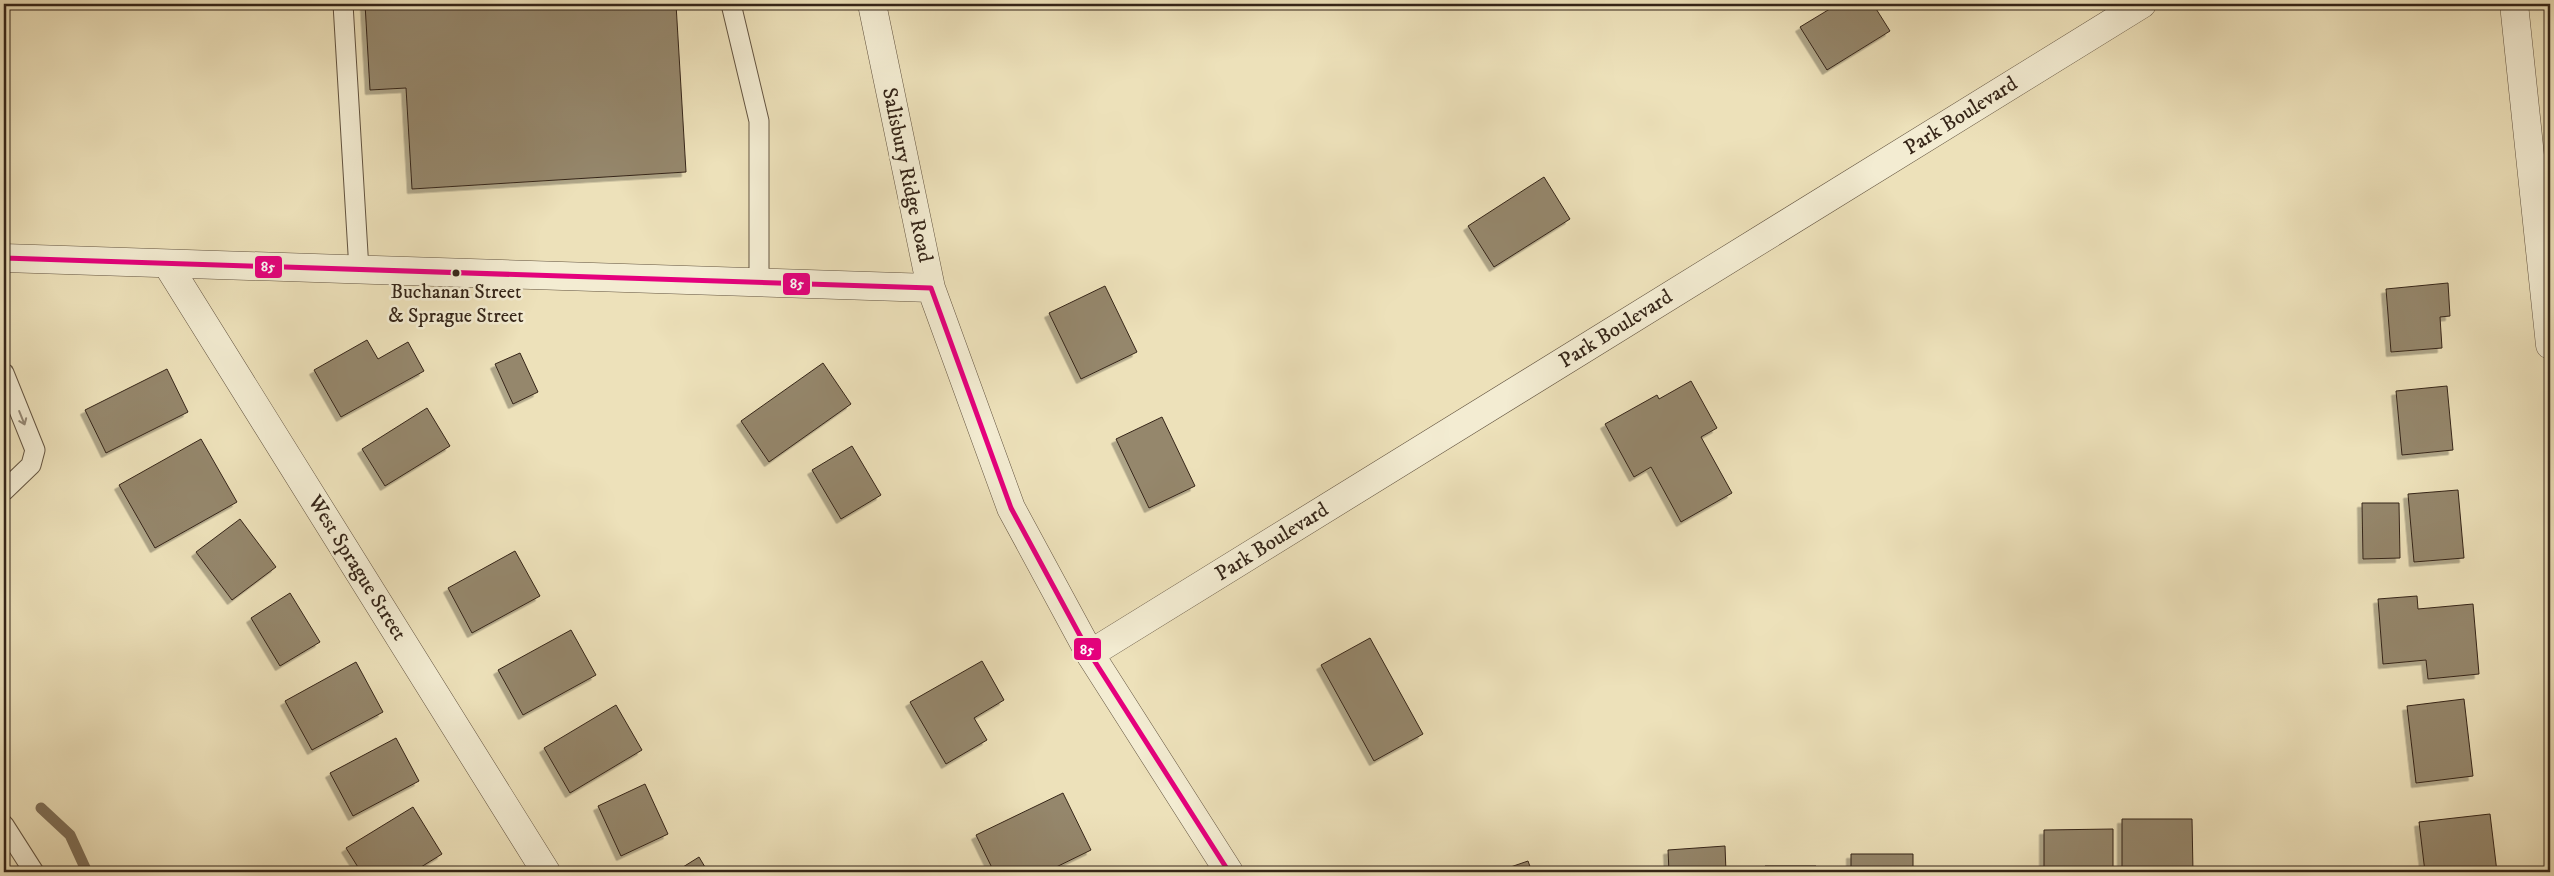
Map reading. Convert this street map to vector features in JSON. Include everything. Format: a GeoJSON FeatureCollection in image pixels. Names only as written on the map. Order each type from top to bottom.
{"type":"FeatureCollection","features":[{"type":"Feature","properties":{"kind":"street","name":"Salisbury Ridge Road"},"geometry":{"type":"LineString","coordinates":[[872,4],[930,288],[1011,508],[1090,654],[1221,869]]}},
{"type":"Feature","properties":{"kind":"street","name":"Park Boulevard"},"geometry":{"type":"LineString","coordinates":[[1090,654],[2142,4]]}},
{"type":"Feature","properties":{"kind":"street"},"geometry":{"type":"LineString","coordinates":[[2514,4],[2550,345]]}},
{"type":"Feature","properties":{"kind":"street"},"geometry":{"type":"LineString","coordinates":[[4,258],[930,288]]}},
{"type":"Feature","properties":{"kind":"street","name":"West Sprague Street"},"geometry":{"type":"LineString","coordinates":[[167,264],[546,872]]}},
{"type":"Feature","properties":{"kind":"lane"},"geometry":{"type":"LineString","coordinates":[[343,4],[359,270]]}},
{"type":"Feature","properties":{"kind":"lane"},"geometry":{"type":"LineString","coordinates":[[731,4],[759,121],[759,282]]}},
{"type":"Feature","properties":{"kind":"lane"},"geometry":{"type":"LineString","coordinates":[[4,373],[35,450],[31,465],[4,491]]}},
{"type":"Feature","properties":{"kind":"lane"},"geometry":{"type":"LineString","coordinates":[[4,825],[34,872]]}},
{"type":"Feature","properties":{"kind":"building"},"geometry":{"type":"Polygon","coordinates":[[[365,4],[676,4],[686,172],[412,189],[406,88],[370,90],[365,4]]]}},
{"type":"Feature","properties":{"kind":"building"},"geometry":{"type":"Polygon","coordinates":[[[1838,4],[1873,4],[1890,31],[1827,70],[1800,27],[1838,4]]]}},
{"type":"Feature","properties":{"kind":"building"},"geometry":{"type":"Polygon","coordinates":[[[1544,177],[1570,219],[1494,267],[1468,226],[1544,177]]]}},
{"type":"Feature","properties":{"kind":"building"},"geometry":{"type":"Polygon","coordinates":[[[2448,283],[2450,316],[2440,317],[2442,348],[2391,352],[2386,289],[2448,283]]]}},
{"type":"Feature","properties":{"kind":"building"},"geometry":{"type":"Polygon","coordinates":[[[1105,286],[1137,352],[1081,379],[1049,313],[1105,286]]]}},
{"type":"Feature","properties":{"kind":"building"},"geometry":{"type":"Polygon","coordinates":[[[367,340],[378,359],[408,342],[424,371],[341,417],[314,370],[367,340]]]}},
{"type":"Feature","properties":{"kind":"building"},"geometry":{"type":"Polygon","coordinates":[[[520,353],[538,392],[513,404],[495,364],[520,353]]]}},
{"type":"Feature","properties":{"kind":"building"},"geometry":{"type":"Polygon","coordinates":[[[823,363],[851,404],[769,462],[741,421],[823,363]]]}},
{"type":"Feature","properties":{"kind":"building"},"geometry":{"type":"Polygon","coordinates":[[[167,369],[188,412],[106,453],[85,410],[167,369]]]}},
{"type":"Feature","properties":{"kind":"building"},"geometry":{"type":"Polygon","coordinates":[[[1691,381],[1717,428],[1701,437],[1732,493],[1681,522],[1651,467],[1634,477],[1605,424],[1657,395],[1659,399],[1691,381]]]}},
{"type":"Feature","properties":{"kind":"building"},"geometry":{"type":"Polygon","coordinates":[[[2447,386],[2453,450],[2402,455],[2396,391],[2447,386]]]}},
{"type":"Feature","properties":{"kind":"building"},"geometry":{"type":"Polygon","coordinates":[[[427,408],[450,446],[385,486],[362,449],[427,408]]]}},
{"type":"Feature","properties":{"kind":"building"},"geometry":{"type":"Polygon","coordinates":[[[1162,417],[1195,486],[1149,508],[1116,439],[1162,417]]]}},
{"type":"Feature","properties":{"kind":"building"},"geometry":{"type":"Polygon","coordinates":[[[201,439],[237,502],[155,548],[119,485],[201,439]]]}},
{"type":"Feature","properties":{"kind":"building"},"geometry":{"type":"Polygon","coordinates":[[[852,446],[881,495],[841,519],[812,470],[852,446]]]}},
{"type":"Feature","properties":{"kind":"building"},"geometry":{"type":"Polygon","coordinates":[[[2458,490],[2464,558],[2414,562],[2408,494],[2458,490]]]}},
{"type":"Feature","properties":{"kind":"building"},"geometry":{"type":"Polygon","coordinates":[[[2362,503],[2399,503],[2400,558],[2363,559],[2362,503]]]}},
{"type":"Feature","properties":{"kind":"building"},"geometry":{"type":"Polygon","coordinates":[[[240,519],[276,567],[232,600],[196,552],[240,519]]]}},
{"type":"Feature","properties":{"kind":"building"},"geometry":{"type":"Polygon","coordinates":[[[515,551],[540,596],[472,633],[448,588],[515,551]]]}},
{"type":"Feature","properties":{"kind":"building"},"geometry":{"type":"Polygon","coordinates":[[[290,593],[320,642],[280,666],[251,618],[290,593]]]}},
{"type":"Feature","properties":{"kind":"building"},"geometry":{"type":"Polygon","coordinates":[[[2417,596],[2418,609],[2473,604],[2479,674],[2428,679],[2426,660],[2383,664],[2378,599],[2417,596]]]}},
{"type":"Feature","properties":{"kind":"building"},"geometry":{"type":"Polygon","coordinates":[[[571,630],[596,675],[523,715],[498,670],[571,630]]]}},
{"type":"Feature","properties":{"kind":"building"},"geometry":{"type":"Polygon","coordinates":[[[1370,638],[1423,734],[1374,761],[1321,665],[1370,638]]]}},
{"type":"Feature","properties":{"kind":"building"},"geometry":{"type":"Polygon","coordinates":[[[982,661],[1004,700],[974,718],[987,740],[946,764],[910,702],[982,661]]]}},
{"type":"Feature","properties":{"kind":"building"},"geometry":{"type":"Polygon","coordinates":[[[356,662],[383,712],[312,750],[285,701],[356,662]]]}},
{"type":"Feature","properties":{"kind":"building"},"geometry":{"type":"Polygon","coordinates":[[[2464,699],[2473,776],[2416,783],[2407,706],[2464,699]]]}},
{"type":"Feature","properties":{"kind":"building"},"geometry":{"type":"Polygon","coordinates":[[[616,705],[642,750],[570,793],[544,748],[616,705]]]}},
{"type":"Feature","properties":{"kind":"building"},"geometry":{"type":"Polygon","coordinates":[[[396,738],[419,781],[353,816],[330,773],[396,738]]]}},
{"type":"Feature","properties":{"kind":"building"},"geometry":{"type":"Polygon","coordinates":[[[645,784],[668,834],[621,856],[598,806],[645,784]]]}},
{"type":"Feature","properties":{"kind":"building"},"geometry":{"type":"Polygon","coordinates":[[[1063,793],[1091,850],[1046,872],[994,872],[976,835],[1063,793]]]}},
{"type":"Feature","properties":{"kind":"building"},"geometry":{"type":"Polygon","coordinates":[[[413,807],[442,854],[413,872],[361,872],[346,848],[413,807]]]}},
{"type":"Feature","properties":{"kind":"building"},"geometry":{"type":"Polygon","coordinates":[[[2490,814],[2497,872],[2425,872],[2419,822],[2490,814]]]}},
{"type":"Feature","properties":{"kind":"building"},"geometry":{"type":"Polygon","coordinates":[[[2122,819],[2192,819],[2193,872],[2122,872],[2122,819]]]}},
{"type":"Feature","properties":{"kind":"building"},"geometry":{"type":"Polygon","coordinates":[[[2113,829],[2113,872],[2044,872],[2044,830],[2113,829]]]}},
{"type":"Feature","properties":{"kind":"building"},"geometry":{"type":"Polygon","coordinates":[[[1725,846],[1726,872],[1669,872],[1668,850],[1725,846]]]}},
{"type":"Feature","properties":{"kind":"building"},"geometry":{"type":"Polygon","coordinates":[[[1851,854],[1913,854],[1913,872],[1851,872],[1851,854]]]}},
{"type":"Feature","properties":{"kind":"building"},"geometry":{"type":"Polygon","coordinates":[[[699,857],[708,872],[675,872],[699,857]]]}},
{"type":"Feature","properties":{"kind":"building"},"geometry":{"type":"Polygon","coordinates":[[[1528,861],[1532,872],[1496,872],[1528,861]]]}},
{"type":"Feature","properties":{"kind":"building"},"geometry":{"type":"Polygon","coordinates":[[[1765,866],[1816,866],[1816,872],[1765,872],[1765,866]]]}},
{"type":"Feature","properties":{"kind":"waterway"},"geometry":{"type":"LineString","coordinates":[[41,808],[70,835],[87,872]]}},
{"type":"Feature","properties":{"kind":"transit line","name":"85"},"geometry":{"type":"LineString","coordinates":[[4,258],[931,288],[1011,508],[1090,654],[1229,872]]}},
{"type":"Feature","properties":{"kind":"place","name":"Buchanan Street & Sprague Street"},"geometry":{"type":"Point","coordinates":[456,273]}}]}
